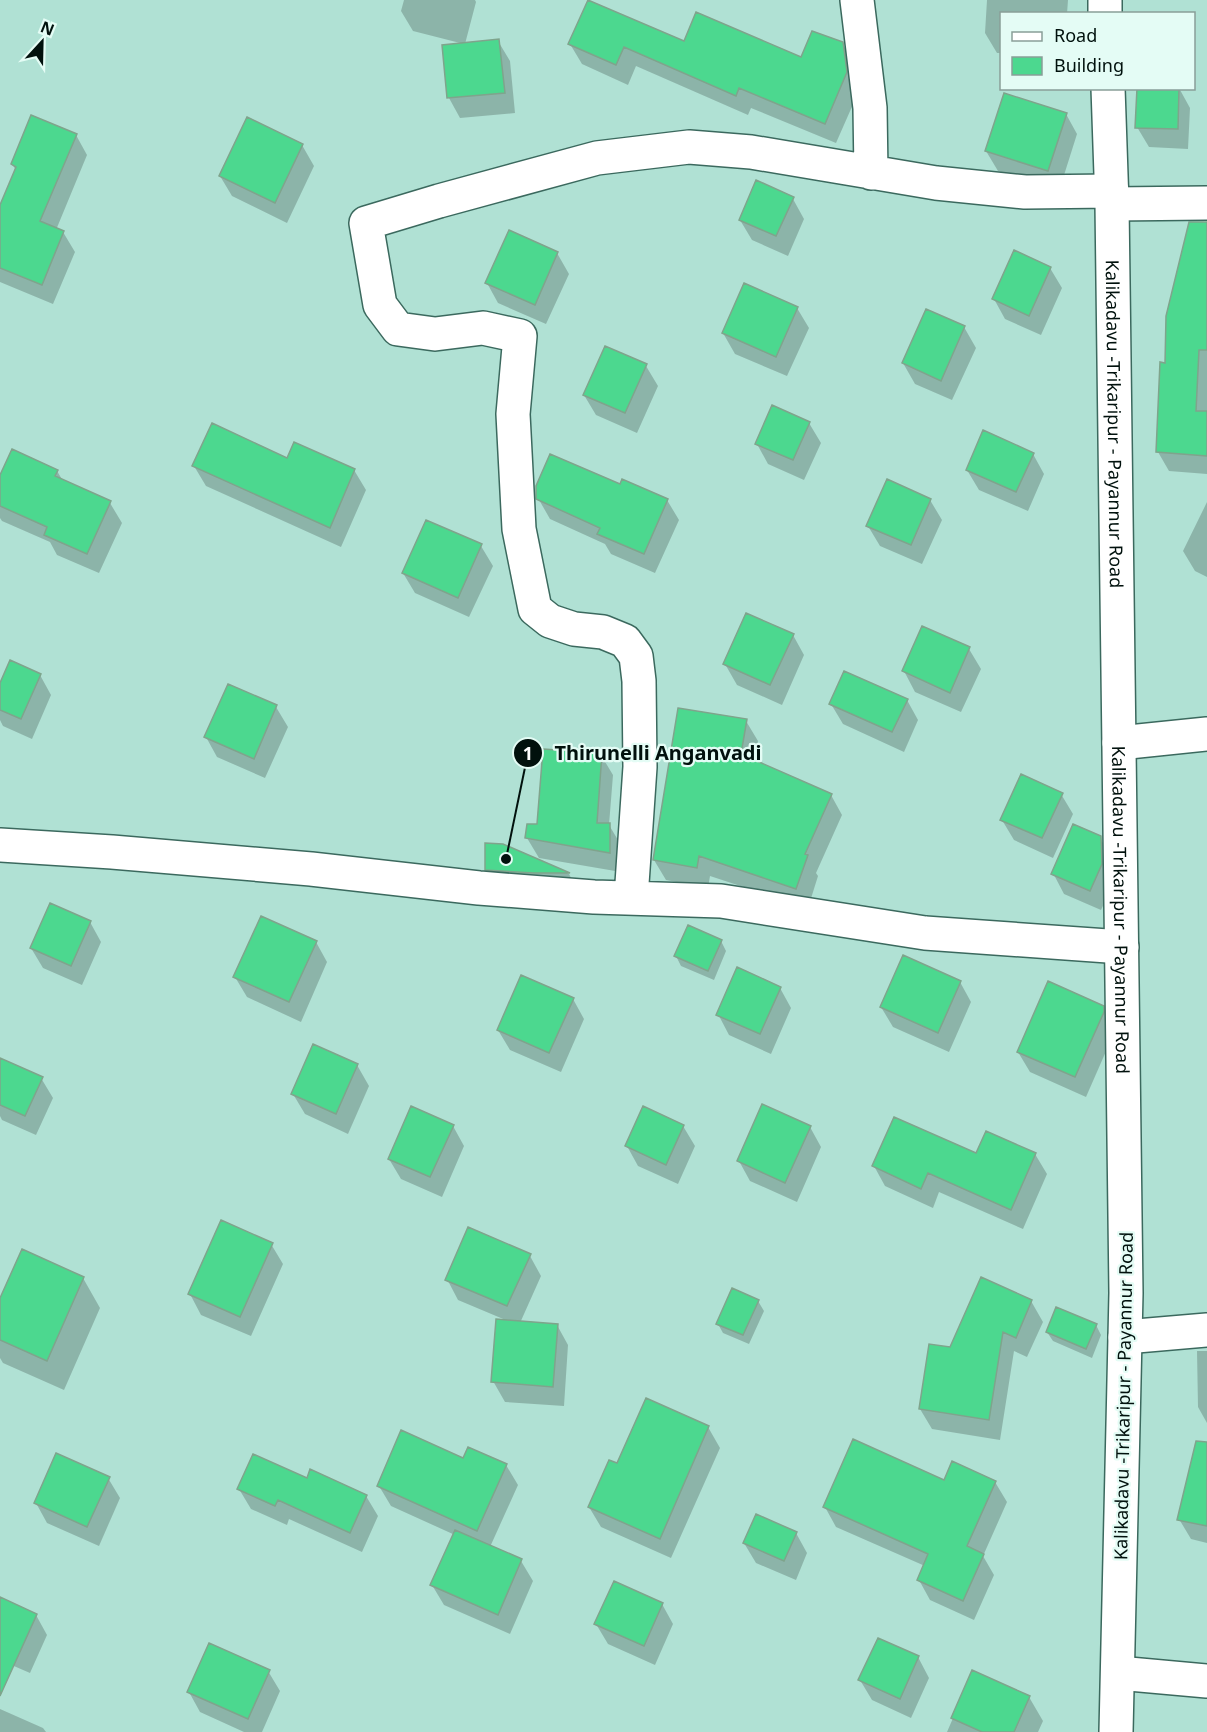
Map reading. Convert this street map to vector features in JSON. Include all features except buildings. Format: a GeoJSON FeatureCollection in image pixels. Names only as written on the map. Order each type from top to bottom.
{"type":"FeatureCollection","features":[{"type":"Feature","properties":{"kind":"street"},"geometry":{"type":"LineString","coordinates":[[857,0],[870,108],[871,172]]}},
{"type":"Feature","properties":{"kind":"street","name":"Kalikadavu -Trikaripur - Payannur Road"},"geometry":{"type":"LineString","coordinates":[[1108,90],[1112,197],[1126,1293],[1116,1732]]}},
{"type":"Feature","properties":{"kind":"street"},"geometry":{"type":"LineString","coordinates":[[631,898],[640,766],[639,681],[636,656],[625,641],[603,632],[574,629],[550,621],[535,609],[519,529],[513,414],[520,336],[483,328],[435,334],[398,329],[380,305],[366,223],[597,158],[689,147],[751,152],[936,183],[1025,192],[1207,203]]}},
{"type":"Feature","properties":{"kind":"street"},"geometry":{"type":"LineString","coordinates":[[1119,743],[1207,734]]}},
{"type":"Feature","properties":{"kind":"street"},"geometry":{"type":"LineString","coordinates":[[0,845],[311,869],[490,889],[594,897],[722,901],[925,933],[1122,947]]}},
{"type":"Feature","properties":{"kind":"street"},"geometry":{"type":"LineString","coordinates":[[1125,1337],[1207,1330]]}},
{"type":"Feature","properties":{"kind":"street"},"geometry":{"type":"LineString","coordinates":[[1118,1673],[1207,1681]]}},
{"type":"Feature","properties":{"kind":"place","name":"Thirunelli Anganvadi"},"geometry":{"type":"Point","coordinates":[506,859]}}]}
